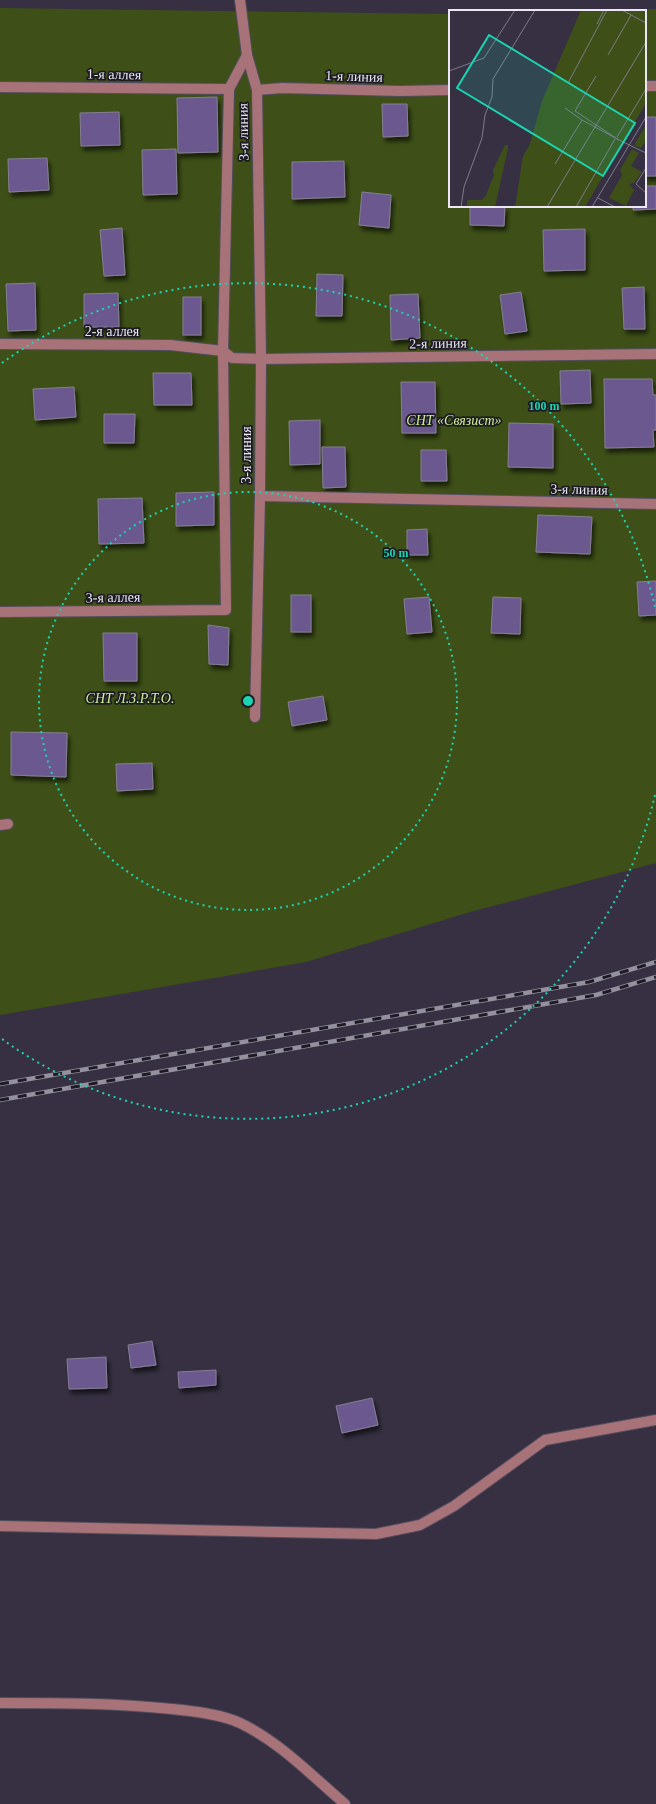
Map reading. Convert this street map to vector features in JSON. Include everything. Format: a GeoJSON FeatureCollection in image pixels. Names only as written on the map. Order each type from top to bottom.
{"type":"FeatureCollection","features":[{"type":"Feature","properties":{"kind":"street","name":"3-я линия"},"geometry":{"type":"LineString","coordinates":[[240,0],[247,56],[257,90],[261,359],[260,496],[656,504]]}},
{"type":"Feature","properties":{"kind":"street"},"geometry":{"type":"LineString","coordinates":[[223,351],[228,89],[247,56]]}},
{"type":"Feature","properties":{"kind":"street","name":"1-я аллея"},"geometry":{"type":"LineString","coordinates":[[0,87],[228,89]]}},
{"type":"Feature","properties":{"kind":"street","name":"1-я линия"},"geometry":{"type":"LineString","coordinates":[[257,90],[282,88],[400,91],[449,90]]}},
{"type":"Feature","properties":{"kind":"street","name":"2-я аллея"},"geometry":{"type":"LineString","coordinates":[[0,344],[170,345],[223,351]]}},
{"type":"Feature","properties":{"kind":"street","name":"2-я линия"},"geometry":{"type":"LineString","coordinates":[[223,351],[232,358],[261,359],[656,354]]}},
{"type":"Feature","properties":{"kind":"street","name":"3-я аллея"},"geometry":{"type":"LineString","coordinates":[[0,612],[226,610],[223,351]]}},
{"type":"Feature","properties":{"kind":"street"},"geometry":{"type":"LineString","coordinates":[[255,716],[260,496]]}},
{"type":"Feature","properties":{"kind":"street"},"geometry":{"type":"LineString","coordinates":[[0,1526],[376,1534],[420,1525],[454,1506],[545,1440],[656,1420]]}},
{"type":"Feature","properties":{"kind":"street"},"geometry":{"type":"LineString","coordinates":[[0,1704],[99,1703],[147,1706],[198,1712],[238,1722],[267,1738],[345,1804]]}},
{"type":"Feature","properties":{"kind":"green space"},"geometry":{"type":"Polygon","coordinates":[[[0,8],[449,14],[449,207],[646,207],[646,10],[623,10],[656,9],[656,863],[470,912],[306,962],[0,1015],[0,8]]]}},
{"type":"Feature","properties":{"kind":"building"},"geometry":{"type":"Polygon","coordinates":[[[217,97],[218,152],[178,153],[177,98],[217,97]]]}},
{"type":"Feature","properties":{"kind":"building"},"geometry":{"type":"Polygon","coordinates":[[[382,104],[407,104],[408,136],[383,137],[382,104]]]}},
{"type":"Feature","properties":{"kind":"building"},"geometry":{"type":"Polygon","coordinates":[[[119,112],[120,145],[81,146],[80,113],[119,112]]]}},
{"type":"Feature","properties":{"kind":"building"},"geometry":{"type":"Polygon","coordinates":[[[646,117],[656,117],[656,176],[646,176],[646,117]]]}},
{"type":"Feature","properties":{"kind":"building"},"geometry":{"type":"Polygon","coordinates":[[[176,149],[177,194],[143,195],[142,150],[176,149]]]}},
{"type":"Feature","properties":{"kind":"building"},"geometry":{"type":"Polygon","coordinates":[[[47,158],[49,190],[9,192],[8,159],[47,158]]]}},
{"type":"Feature","properties":{"kind":"building"},"geometry":{"type":"Polygon","coordinates":[[[344,161],[345,197],[292,199],[292,162],[344,161]]]}},
{"type":"Feature","properties":{"kind":"building"},"geometry":{"type":"Polygon","coordinates":[[[646,186],[656,186],[656,209],[633,210],[633,207],[646,207],[646,186]]]}},
{"type":"Feature","properties":{"kind":"building"},"geometry":{"type":"Polygon","coordinates":[[[362,192],[391,195],[389,228],[359,225],[362,192]]]}},
{"type":"Feature","properties":{"kind":"building"},"geometry":{"type":"Polygon","coordinates":[[[470,207],[505,207],[504,226],[470,225],[470,207]]]}},
{"type":"Feature","properties":{"kind":"building"},"geometry":{"type":"Polygon","coordinates":[[[122,228],[125,275],[104,276],[100,230],[122,228]]]}},
{"type":"Feature","properties":{"kind":"building"},"geometry":{"type":"Polygon","coordinates":[[[585,229],[585,270],[544,271],[543,230],[585,229]]]}},
{"type":"Feature","properties":{"kind":"building"},"geometry":{"type":"Polygon","coordinates":[[[317,274],[343,275],[342,316],[316,316],[317,274]]]}},
{"type":"Feature","properties":{"kind":"building"},"geometry":{"type":"Polygon","coordinates":[[[35,283],[36,330],[8,331],[6,284],[35,283]]]}},
{"type":"Feature","properties":{"kind":"building"},"geometry":{"type":"Polygon","coordinates":[[[644,287],[645,329],[624,329],[622,288],[644,287]]]}},
{"type":"Feature","properties":{"kind":"building"},"geometry":{"type":"Polygon","coordinates":[[[521,292],[527,331],[505,334],[500,295],[521,292]]]}},
{"type":"Feature","properties":{"kind":"building"},"geometry":{"type":"Polygon","coordinates":[[[118,293],[119,327],[84,327],[84,294],[118,293]]]}},
{"type":"Feature","properties":{"kind":"building"},"geometry":{"type":"Polygon","coordinates":[[[418,294],[420,338],[391,340],[390,295],[418,294]]]}},
{"type":"Feature","properties":{"kind":"building"},"geometry":{"type":"Polygon","coordinates":[[[183,297],[201,297],[201,335],[183,335],[183,297]]]}},
{"type":"Feature","properties":{"kind":"building"},"geometry":{"type":"Polygon","coordinates":[[[590,370],[591,403],[561,404],[560,371],[590,370]]]}},
{"type":"Feature","properties":{"kind":"building"},"geometry":{"type":"Polygon","coordinates":[[[153,373],[191,373],[192,405],[154,405],[153,373]]]}},
{"type":"Feature","properties":{"kind":"building"},"geometry":{"type":"Polygon","coordinates":[[[604,379],[652,379],[653,395],[656,395],[656,430],[653,430],[654,447],[605,448],[604,379]]]}},
{"type":"Feature","properties":{"kind":"building"},"geometry":{"type":"Polygon","coordinates":[[[401,382],[435,382],[436,433],[402,433],[401,382]]]}},
{"type":"Feature","properties":{"kind":"building"},"geometry":{"type":"Polygon","coordinates":[[[74,387],[76,417],[35,420],[33,389],[74,387]]]}},
{"type":"Feature","properties":{"kind":"building"},"geometry":{"type":"Polygon","coordinates":[[[104,414],[135,414],[134,443],[104,443],[104,414]]]}},
{"type":"Feature","properties":{"kind":"building"},"geometry":{"type":"Polygon","coordinates":[[[320,420],[320,464],[290,465],[289,421],[320,420]]]}},
{"type":"Feature","properties":{"kind":"building"},"geometry":{"type":"Polygon","coordinates":[[[509,423],[553,424],[553,468],[508,467],[509,423]]]}},
{"type":"Feature","properties":{"kind":"building"},"geometry":{"type":"Polygon","coordinates":[[[322,447],[345,447],[346,487],[323,488],[322,447]]]}},
{"type":"Feature","properties":{"kind":"building"},"geometry":{"type":"Polygon","coordinates":[[[421,450],[446,450],[447,481],[421,481],[421,450]]]}},
{"type":"Feature","properties":{"kind":"building"},"geometry":{"type":"Polygon","coordinates":[[[214,492],[214,525],[176,526],[176,493],[214,492]]]}},
{"type":"Feature","properties":{"kind":"building"},"geometry":{"type":"Polygon","coordinates":[[[142,498],[144,543],[99,544],[98,499],[142,498]]]}},
{"type":"Feature","properties":{"kind":"building"},"geometry":{"type":"Polygon","coordinates":[[[538,515],[592,517],[590,554],[536,552],[538,515]]]}},
{"type":"Feature","properties":{"kind":"building"},"geometry":{"type":"Polygon","coordinates":[[[427,529],[428,555],[407,555],[407,530],[427,529]]]}},
{"type":"Feature","properties":{"kind":"building"},"geometry":{"type":"Polygon","coordinates":[[[656,581],[656,615],[639,616],[637,582],[656,581]]]}},
{"type":"Feature","properties":{"kind":"building"},"geometry":{"type":"Polygon","coordinates":[[[291,595],[311,595],[311,632],[291,632],[291,595]]]}},
{"type":"Feature","properties":{"kind":"building"},"geometry":{"type":"Polygon","coordinates":[[[429,597],[432,632],[407,634],[404,599],[429,597]]]}},
{"type":"Feature","properties":{"kind":"building"},"geometry":{"type":"Polygon","coordinates":[[[493,597],[521,598],[520,634],[491,633],[493,597]]]}},
{"type":"Feature","properties":{"kind":"building"},"geometry":{"type":"Polygon","coordinates":[[[208,625],[229,628],[228,665],[209,664],[208,625]]]}},
{"type":"Feature","properties":{"kind":"building"},"geometry":{"type":"Polygon","coordinates":[[[103,633],[137,633],[137,681],[104,681],[103,633]]]}},
{"type":"Feature","properties":{"kind":"building"},"geometry":{"type":"Polygon","coordinates":[[[323,696],[327,720],[292,726],[288,702],[323,696]]]}},
{"type":"Feature","properties":{"kind":"building"},"geometry":{"type":"Polygon","coordinates":[[[11,732],[67,733],[66,777],[11,775],[11,732]]]}},
{"type":"Feature","properties":{"kind":"building"},"geometry":{"type":"Polygon","coordinates":[[[152,763],[153,789],[117,791],[116,764],[152,763]]]}},
{"type":"Feature","properties":{"kind":"building"},"geometry":{"type":"Polygon","coordinates":[[[152,1341],[156,1365],[131,1368],[128,1345],[152,1341]]]}},
{"type":"Feature","properties":{"kind":"building"},"geometry":{"type":"Polygon","coordinates":[[[106,1357],[107,1388],[69,1389],[67,1359],[106,1357]]]}},
{"type":"Feature","properties":{"kind":"building"},"geometry":{"type":"Polygon","coordinates":[[[216,1370],[216,1385],[179,1388],[178,1372],[216,1370]]]}},
{"type":"Feature","properties":{"kind":"building"},"geometry":{"type":"Polygon","coordinates":[[[372,1398],[378,1425],[342,1433],[336,1406],[372,1398]]]}},
{"type":"Feature","properties":{"kind":"railway"},"geometry":{"type":"LineString","coordinates":[[0,1084],[589,982],[656,962]]}},
{"type":"Feature","properties":{"kind":"railway"},"geometry":{"type":"LineString","coordinates":[[0,1100],[596,995],[656,977]]}},
{"type":"Feature","properties":{"kind":"park label","name":"СНТ «Связист»"},"geometry":{"type":"Point","coordinates":[454,420]}},
{"type":"Feature","properties":{"kind":"park label","name":"СНТ Л.З.Р.Т.О."},"geometry":{"type":"Point","coordinates":[130,698]}}]}
